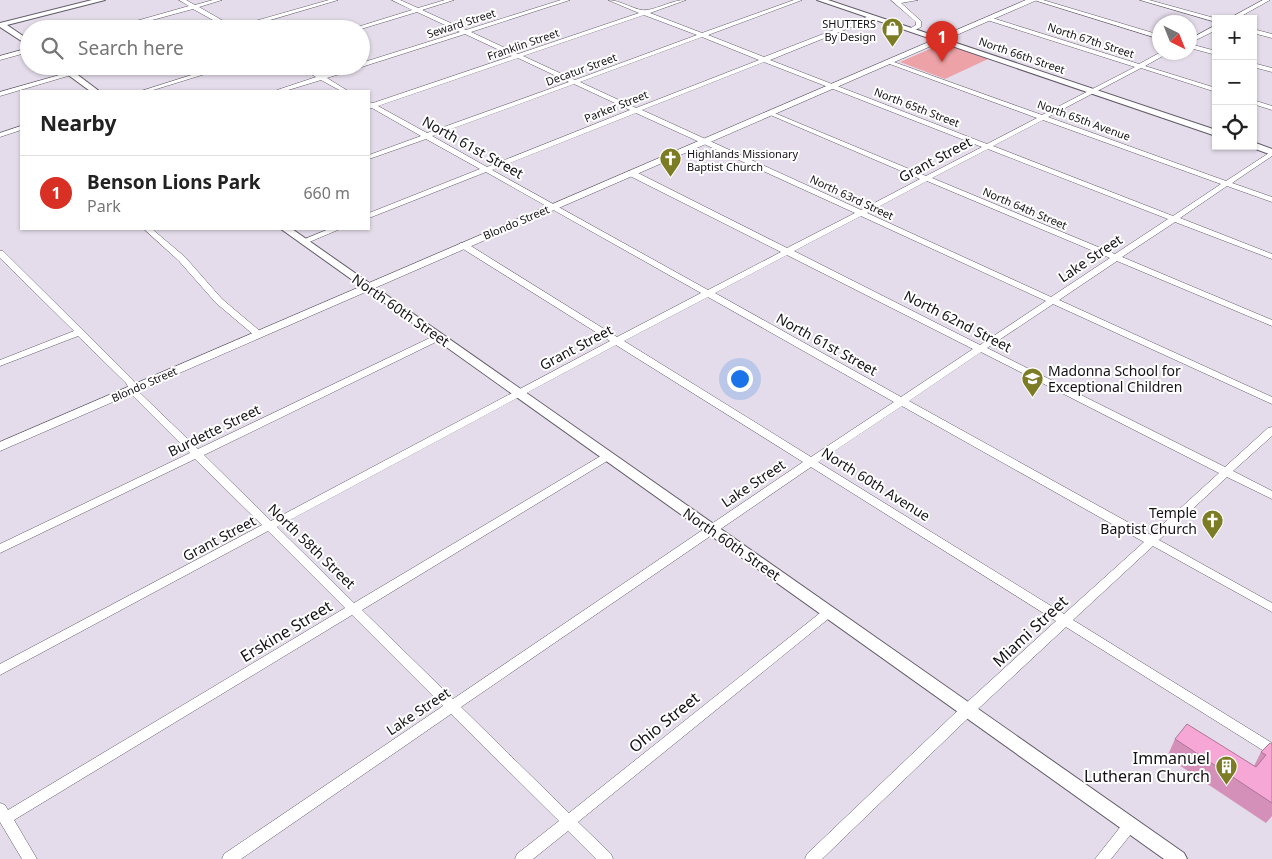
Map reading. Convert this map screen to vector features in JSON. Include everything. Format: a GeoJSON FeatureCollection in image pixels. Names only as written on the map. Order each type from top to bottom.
{"type":"FeatureCollection","features":[{"type":"Feature","properties":{"kind":"main road","name":"Blondo Street"},"geometry":{"type":"LineString","coordinates":[[0,447],[367,286],[1033,0]]}},
{"type":"Feature","properties":{"kind":"street"},"geometry":{"type":"LineString","coordinates":[[21,20],[101,0]]}},
{"type":"Feature","properties":{"kind":"street"},"geometry":{"type":"LineString","coordinates":[[182,0],[217,20]]}},
{"type":"Feature","properties":{"kind":"street"},"geometry":{"type":"LineString","coordinates":[[145,20],[219,0]]}},
{"type":"Feature","properties":{"kind":"street"},"geometry":{"type":"LineString","coordinates":[[265,20],[335,0]]}},
{"type":"Feature","properties":{"kind":"street","name":"North 63rd Street"},"geometry":{"type":"LineString","coordinates":[[395,0],[1272,401]]}},
{"type":"Feature","properties":{"kind":"street"},"geometry":{"type":"LineString","coordinates":[[370,24],[451,0]]}},
{"type":"Feature","properties":{"kind":"street","name":"Seward Street"},"geometry":{"type":"LineString","coordinates":[[370,63],[567,0]]}},
{"type":"Feature","properties":{"kind":"street","name":"North 65th Street"},"geometry":{"type":"LineString","coordinates":[[610,0],[1272,257]]}},
{"type":"Feature","properties":{"kind":"street","name":"Franklin Street"},"geometry":{"type":"LineString","coordinates":[[370,106],[683,0]]}},
{"type":"Feature","properties":{"kind":"street","name":"Decatur Street"},"geometry":{"type":"LineString","coordinates":[[370,157],[799,0]]}},
{"type":"Feature","properties":{"kind":"street","name":"North 66th Street"},"geometry":{"type":"LineString","coordinates":[[821,0],[1212,132]]}},
{"type":"Feature","properties":{"kind":"street"},"geometry":{"type":"LineString","coordinates":[[895,1],[915,0]]}},
{"type":"Feature","properties":{"kind":"street"},"geometry":{"type":"LineString","coordinates":[[1037,0],[1152,35]]}},
{"type":"Feature","properties":{"kind":"street"},"geometry":{"type":"LineString","coordinates":[[1143,0],[1212,19]]}},
{"type":"Feature","properties":{"kind":"street"},"geometry":{"type":"LineString","coordinates":[[1250,0],[1264,2],[1272,6]]}},
{"type":"Feature","properties":{"kind":"street"},"geometry":{"type":"LineString","coordinates":[[895,1],[920,24],[911,30]]}},
{"type":"Feature","properties":{"kind":"street"},"geometry":{"type":"LineString","coordinates":[[1239,15],[1264,2]]}},
{"type":"Feature","properties":{"kind":"street","name":"Parker Street"},"geometry":{"type":"LineString","coordinates":[[370,216],[872,17]]}},
{"type":"Feature","properties":{"kind":"street","name":"North 67th Street"},"geometry":{"type":"LineString","coordinates":[[989,19],[1212,89]]}},
{"type":"Feature","properties":{"kind":"street"},"geometry":{"type":"LineString","coordinates":[[1,25],[20,20]]}},
{"type":"Feature","properties":{"kind":"street"},"geometry":{"type":"LineString","coordinates":[[1,25],[20,38]]}},
{"type":"Feature","properties":{"kind":"street"},"geometry":{"type":"LineString","coordinates":[[1197,36],[1212,29]]}},
{"type":"Feature","properties":{"kind":"street"},"geometry":{"type":"LineString","coordinates":[[1257,32],[1272,36]]}},
{"type":"Feature","properties":{"kind":"street"},"geometry":{"type":"LineString","coordinates":[[1197,48],[1212,52]]}},
{"type":"Feature","properties":{"kind":"street"},"geometry":{"type":"LineString","coordinates":[[0,58],[20,52]]}},
{"type":"Feature","properties":{"kind":"street","name":"Grant Street"},"geometry":{"type":"LineString","coordinates":[[0,670],[518,393],[1152,60]]}},
{"type":"Feature","properties":{"kind":"street","name":"North 65th Avenue"},"geometry":{"type":"LineString","coordinates":[[889,62],[1272,200]]}},
{"type":"Feature","properties":{"kind":"street"},"geometry":{"type":"LineString","coordinates":[[1257,66],[1272,70]]}},
{"type":"Feature","properties":{"kind":"street"},"geometry":{"type":"LineString","coordinates":[[0,94],[67,75]]}},
{"type":"Feature","properties":{"kind":"street"},"geometry":{"type":"LineString","coordinates":[[72,75],[94,90]]}},
{"type":"Feature","properties":{"kind":"street"},"geometry":{"type":"LineString","coordinates":[[147,90],[198,75]]}},
{"type":"Feature","properties":{"kind":"street"},"geometry":{"type":"LineString","coordinates":[[317,75],[343,90]]}},
{"type":"Feature","properties":{"kind":"street","name":"Seward Street"},"geometry":{"type":"LineString","coordinates":[[282,90],[332,75]]}},
{"type":"Feature","properties":{"kind":"street"},"geometry":{"type":"LineString","coordinates":[[1257,103],[1272,108]]}},
{"type":"Feature","properties":{"kind":"street","name":"North 61st Street"},"geometry":{"type":"LineString","coordinates":[[370,106],[427,136],[1272,608]]}},
{"type":"Feature","properties":{"kind":"street","name":"North 64th Street"},"geometry":{"type":"LineString","coordinates":[[770,113],[1272,323]]}},
{"type":"Feature","properties":{"kind":"street"},"geometry":{"type":"LineString","coordinates":[[0,135],[20,128]]}},
{"type":"Feature","properties":{"kind":"street"},"geometry":{"type":"LineString","coordinates":[[1257,146],[1272,152]]}},
{"type":"Feature","properties":{"kind":"street","name":"Lake Street"},"geometry":{"type":"LineString","coordinates":[[229,859],[711,528],[1117,258],[1272,152]]}},
{"type":"Feature","properties":{"kind":"street","name":"North 62nd Street"},"geometry":{"type":"LineString","coordinates":[[631,173],[1272,495]]}},
{"type":"Feature","properties":{"kind":"street"},"geometry":{"type":"LineString","coordinates":[[149,230],[182,259],[219,301],[258,334]]}},
{"type":"Feature","properties":{"kind":"street","name":"North 60th Street"},"geometry":{"type":"LineString","coordinates":[[288,230],[1178,859]]}},
{"type":"Feature","properties":{"kind":"street"},"geometry":{"type":"LineString","coordinates":[[304,241],[333,230]]}},
{"type":"Feature","properties":{"kind":"street","name":"North 60th Avenue"},"geometry":{"type":"LineString","coordinates":[[463,245],[1272,750]]}},
{"type":"Feature","properties":{"kind":"street","name":"North 58th Street"},"geometry":{"type":"LineString","coordinates":[[0,253],[130,382],[133,389],[197,454],[606,859]]}},
{"type":"Feature","properties":{"kind":"street"},"geometry":{"type":"LineString","coordinates":[[0,363],[79,332]]}},
{"type":"Feature","properties":{"kind":"street","name":"Burdette Street"},"geometry":{"type":"LineString","coordinates":[[0,548],[439,337]]}},
{"type":"Feature","properties":{"kind":"street","name":"Miami Street"},"geometry":{"type":"LineString","coordinates":[[812,859],[968,711],[1272,430]]}},
{"type":"Feature","properties":{"kind":"street","name":"Erskine Street"},"geometry":{"type":"LineString","coordinates":[[3,814],[354,609],[608,456]]}},
{"type":"Feature","properties":{"kind":"street","name":"Ohio Street"},"geometry":{"type":"LineString","coordinates":[[522,859],[829,612]]}},
{"type":"Feature","properties":{"kind":"street"},"geometry":{"type":"LineString","coordinates":[[3,814],[30,859]]}},
{"type":"Feature","properties":{"kind":"street"},"geometry":{"type":"LineString","coordinates":[[1102,859],[1130,825]]}},
{"type":"Feature","properties":{"kind":"shaded area"},"geometry":{"type":"Polygon","coordinates":[[[939,45],[948,45],[988,59],[945,79],[900,62],[939,45]]]}},
{"type":"Feature","properties":{"kind":"building"},"geometry":{"type":"Polygon","coordinates":[[[1187,724],[1256,767],[1266,755],[1261,752],[1270,743],[1272,744],[1272,803],[1175,739],[1187,724]]]}},
{"type":"Feature","properties":{"kind":"place","name":"SHUTTERS By Design"},"geometry":{"type":"Point","coordinates":[892,48]}},
{"type":"Feature","properties":{"kind":"place","name":"Benson Lions Park"},"geometry":{"type":"Point","coordinates":[942,62]}},
{"type":"Feature","properties":{"kind":"place","name":"Highlands Missionary Baptist Church"},"geometry":{"type":"Point","coordinates":[671,178]}},
{"type":"Feature","properties":{"kind":"place","name":"Madonna School for Exceptional Children"},"geometry":{"type":"Point","coordinates":[1032,397]}},
{"type":"Feature","properties":{"kind":"place","name":"Temple Baptist Church"},"geometry":{"type":"Point","coordinates":[1213,539]}},
{"type":"Feature","properties":{"kind":"place","name":"Immanuel Lutheran Church"},"geometry":{"type":"Point","coordinates":[1226,786]}}]}
